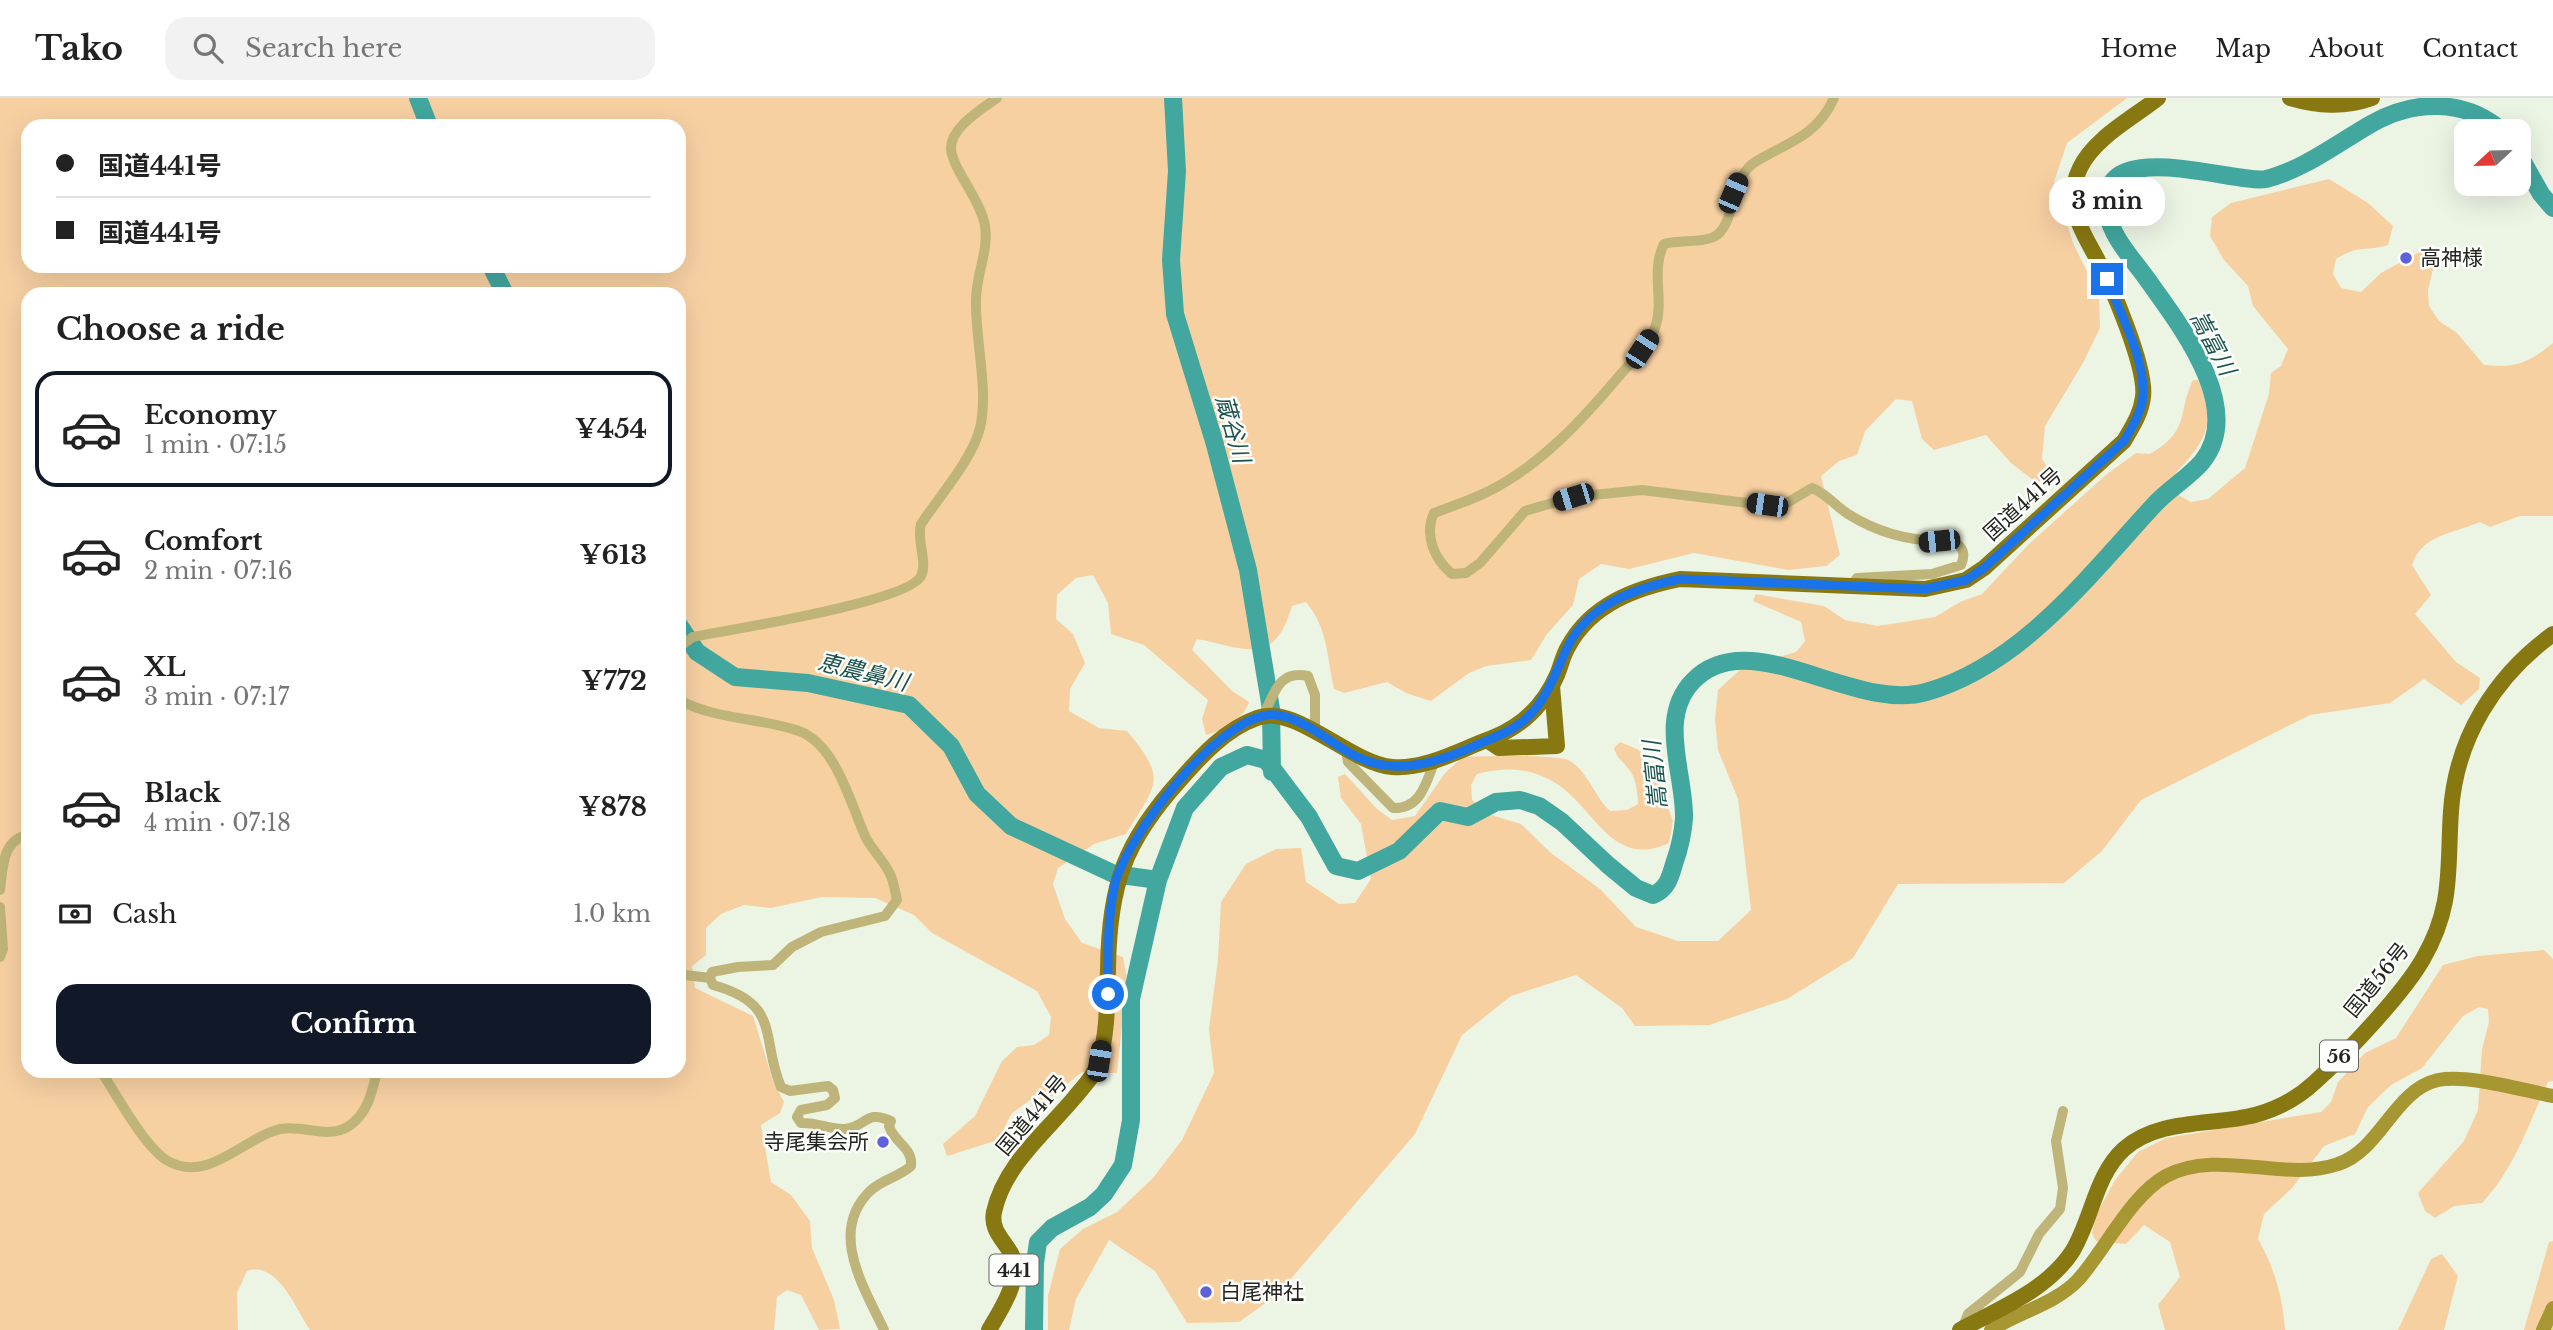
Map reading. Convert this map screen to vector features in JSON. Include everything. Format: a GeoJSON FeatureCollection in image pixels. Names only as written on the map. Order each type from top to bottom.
{"type":"FeatureCollection","features":[{"type":"Feature","properties":{"kind":"highway","name":"国道441号"},"geometry":{"type":"LineString","coordinates":[[989,1330],[1012,1284],[1015,1267],[1011,1252],[999,1240],[993,1224],[994,1210],[1011,1174],[1032,1143],[1091,1078],[1099,1061],[1108,994],[1114,887],[1123,863],[1157,806],[1204,753],[1224,737],[1263,716],[1277,715],[1315,732],[1372,764],[1410,768],[1505,733],[1527,719],[1546,697],[1568,646],[1591,617],[1618,598],[1649,586],[1680,579],[1925,589],[1966,580],[1984,568],[2124,441],[2136,421],[2143,396],[2141,373],[2107,279],[2073,213],[2073,190],[2080,167],[2099,143],[2158,98]]}},
{"type":"Feature","properties":{"kind":"highway"},"geometry":{"type":"LineString","coordinates":[[2290,98],[2331,105],[2354,104],[2372,98]]}},
{"type":"Feature","properties":{"kind":"highway","name":"国道56号"},"geometry":{"type":"LineString","coordinates":[[1961,1330],[2033,1290],[2056,1272],[2073,1251],[2109,1167],[2124,1148],[2147,1134],[2174,1127],[2256,1115],[2282,1105],[2314,1083],[2394,997],[2421,962],[2440,928],[2447,903],[2451,808],[2458,766],[2472,727],[2500,682],[2533,649],[2553,634]]}},
{"type":"Feature","properties":{"kind":"highway","name":"国道441号"},"geometry":{"type":"LineString","coordinates":[[1487,740],[1499,748],[1557,746],[1552,686]]}},
{"type":"Feature","properties":{"kind":"main road"},"geometry":{"type":"LineString","coordinates":[[1991,1330],[2010,1318],[2062,1295],[2078,1280],[2148,1189],[2182,1169],[2207,1166],[2304,1170],[2343,1163],[2362,1150],[2413,1094],[2437,1080],[2455,1079],[2553,1096]]}},
{"type":"Feature","properties":{"kind":"main road"},"geometry":{"type":"LineString","coordinates":[[2543,1330],[2553,1308]]}},
{"type":"Feature","properties":{"kind":"street"},"geometry":{"type":"LineString","coordinates":[[686,642],[693,637],[881,599],[919,580],[923,573],[917,535],[921,523],[970,450],[980,428],[976,294],[985,245],[985,227],[980,205],[953,157],[950,146],[956,133],[997,98]]}},
{"type":"Feature","properties":{"kind":"street"},"geometry":{"type":"LineString","coordinates":[[1834,98],[1819,124],[1805,135],[1751,164],[1739,178],[1727,222],[1718,234],[1707,239],[1678,240],[1664,244],[1657,258],[1659,309],[1655,328],[1642,349],[1582,419],[1516,475],[1488,492],[1434,513],[1430,531],[1442,565],[1452,574],[1466,573],[1480,563],[1525,512],[1573,497],[1642,490],[1780,507],[1812,488],[1825,493],[1848,514],[1907,540],[1924,543],[1953,540],[1962,548],[1965,557],[1961,565],[1945,572],[1857,578],[1852,585]]}},
{"type":"Feature","properties":{"kind":"street"},"geometry":{"type":"LineString","coordinates":[[1263,716],[1285,677],[1294,673],[1308,676],[1315,695],[1315,732]]}},
{"type":"Feature","properties":{"kind":"street"},"geometry":{"type":"LineString","coordinates":[[686,703],[726,718],[801,732],[818,746],[847,784],[856,817],[870,847],[891,874],[897,900],[885,916],[821,932],[792,947],[773,965],[724,969],[712,972],[710,978],[713,985],[736,994],[761,1012],[768,1024],[775,1073],[781,1087],[790,1091],[828,1086],[833,1090],[835,1098],[827,1105],[801,1110],[797,1117],[802,1123],[850,1129],[869,1117],[879,1115],[891,1121],[891,1136],[909,1151],[911,1166],[904,1172],[883,1180],[868,1193],[853,1216],[848,1234],[857,1268],[884,1330]]}},
{"type":"Feature","properties":{"kind":"street"},"geometry":{"type":"LineString","coordinates":[[1346,751],[1348,762],[1393,808],[1406,808],[1415,802],[1423,792],[1435,760]]}},
{"type":"Feature","properties":{"kind":"street"},"geometry":{"type":"LineString","coordinates":[[0,890],[12,842],[21,837]]}},
{"type":"Feature","properties":{"kind":"street"},"geometry":{"type":"LineString","coordinates":[[0,906],[3,948],[0,957]]}},
{"type":"Feature","properties":{"kind":"street"},"geometry":{"type":"LineString","coordinates":[[686,975],[710,978]]}},
{"type":"Feature","properties":{"kind":"street"},"geometry":{"type":"LineString","coordinates":[[106,1078],[133,1121],[160,1154],[168,1161],[190,1169],[205,1167],[283,1128],[322,1133],[342,1130],[370,1103],[375,1078]]}},
{"type":"Feature","properties":{"kind":"street"},"geometry":{"type":"LineString","coordinates":[[1961,1330],[1968,1314],[2020,1272],[2039,1234],[2060,1209],[2063,1188],[2056,1141],[2063,1111]]}},
{"type":"Feature","properties":{"kind":"shaded area"},"geometry":{"type":"Polygon","coordinates":[[[0,98],[2127,98],[2067,143],[2054,182],[2073,243],[2099,296],[2100,328],[2083,363],[2045,426],[2042,459],[2051,473],[2037,483],[2011,463],[1986,435],[1934,450],[1922,439],[1912,401],[1896,399],[1865,431],[1857,455],[1839,461],[1821,476],[1840,555],[1826,566],[1788,570],[1694,553],[1629,569],[1601,564],[1579,579],[1573,605],[1547,634],[1531,660],[1486,666],[1469,673],[1431,701],[1406,693],[1387,682],[1344,693],[1334,689],[1323,633],[1306,602],[1292,606],[1285,626],[1267,646],[1243,649],[1197,639],[1192,650],[1232,691],[1249,702],[1232,724],[1206,735],[1202,719],[1208,700],[1144,645],[1111,634],[1108,603],[1093,575],[1076,578],[1057,595],[1056,619],[1073,634],[1085,663],[1070,689],[1069,711],[1099,728],[1127,731],[1140,747],[1153,772],[1151,792],[1126,834],[1094,844],[1058,868],[1053,884],[1065,919],[1082,943],[1123,957],[1127,980],[1117,1073],[1082,1072],[1045,1102],[1036,1096],[1012,1113],[998,1140],[947,1156],[943,1144],[975,1116],[1002,1061],[1017,1047],[1034,1045],[1049,1035],[1051,1017],[1037,991],[932,933],[914,915],[875,898],[822,897],[771,908],[744,905],[721,914],[706,928],[706,955],[692,966],[695,988],[753,1016],[773,1081],[784,1102],[780,1113],[761,1125],[771,1182],[791,1195],[810,1221],[812,1248],[834,1300],[840,1329],[819,1330],[801,1295],[787,1290],[777,1297],[774,1330],[310,1330],[277,1279],[258,1270],[247,1271],[237,1293],[238,1330],[0,1330],[0,98]]]}},
{"type":"Feature","properties":{"kind":"shaded area"},"geometry":{"type":"Polygon","coordinates":[[[2329,179],[2368,203],[2393,226],[2388,245],[2357,250],[2336,259],[2333,274],[2341,288],[2361,292],[2381,273],[2423,250],[2434,265],[2428,290],[2429,306],[2439,321],[2457,333],[2484,365],[2505,366],[2522,363],[2553,343],[2553,516],[2520,516],[2490,527],[2480,522],[2431,541],[2423,547],[2412,565],[2431,595],[2415,614],[2456,662],[2480,678],[2479,689],[2461,705],[2424,679],[2390,703],[2310,715],[2141,800],[2102,851],[2064,883],[1898,884],[1853,958],[1787,999],[1709,1025],[1635,1026],[1622,1008],[1576,975],[1511,996],[1462,1035],[1415,1134],[1277,1295],[1239,1322],[1187,1323],[1155,1271],[1109,1240],[1076,1299],[1069,1330],[1048,1330],[1048,1296],[1060,1249],[1083,1229],[1117,1212],[1153,1178],[1182,1140],[1214,1073],[1209,1029],[1218,959],[1221,902],[1246,864],[1276,849],[1301,848],[1306,882],[1339,904],[1355,903],[1371,879],[1361,824],[1341,798],[1338,777],[1345,774],[1377,809],[1392,820],[1415,816],[1445,773],[1463,757],[1551,757],[1570,761],[1576,766],[1610,811],[1627,810],[1638,804],[1635,783],[1614,748],[1620,742],[1639,750],[1660,784],[1673,821],[1669,843],[1648,849],[1631,848],[1615,840],[1562,787],[1546,778],[1520,770],[1477,774],[1471,785],[1472,800],[1491,815],[1521,824],[1551,853],[1600,889],[1636,927],[1678,941],[1718,941],[1751,910],[1738,799],[1718,750],[1715,719],[1718,690],[1742,668],[1796,652],[1805,641],[1801,622],[1753,601],[1756,594],[1824,606],[1845,620],[1878,626],[1935,617],[1960,602],[1982,594],[2029,544],[2107,474],[2136,453],[2150,454],[2172,437],[2181,420],[2193,380],[2198,380],[2205,395],[2208,408],[2206,431],[2194,452],[2175,474],[2180,496],[2191,502],[2208,499],[2245,468],[2269,394],[2271,373],[2281,366],[2288,349],[2253,306],[2248,286],[2224,260],[2210,236],[2212,217],[2231,203],[2329,179]]]}},
{"type":"Feature","properties":{"kind":"shaded area"},"geometry":{"type":"Polygon","coordinates":[[[2544,950],[2553,959],[2553,1081],[2548,1082],[2512,1161],[2482,1203],[2454,1206],[2435,1218],[2425,1211],[2418,1193],[2464,1141],[2478,1110],[2482,1049],[2489,1022],[2488,1009],[2479,1007],[2463,1016],[2422,1068],[2391,1085],[2368,1107],[2355,1134],[2324,1146],[2292,1188],[2264,1214],[2258,1239],[2277,1283],[2285,1330],[2165,1330],[2158,1305],[2180,1277],[2170,1242],[2144,1225],[2126,1244],[2096,1241],[2092,1233],[2095,1217],[2115,1180],[2138,1152],[2166,1138],[2321,1112],[2331,1102],[2338,1082],[2365,1053],[2396,1038],[2443,965],[2478,956],[2544,950]]]}},
{"type":"Feature","properties":{"kind":"shaded area"},"geometry":{"type":"Polygon","coordinates":[[[2553,1241],[2553,1330],[2524,1330],[2549,1242],[2553,1241]]]}},
{"type":"Feature","properties":{"kind":"shaded area"},"geometry":{"type":"Polygon","coordinates":[[[2442,1254],[2458,1276],[2444,1330],[2398,1330],[2431,1259],[2442,1254]]]}},
{"type":"Feature","properties":{"kind":"waterway","name":"恵農鼻川"},"geometry":{"type":"LineString","coordinates":[[418,98],[426,119]]}},
{"type":"Feature","properties":{"kind":"waterway","name":"蔵谷川"},"geometry":{"type":"LineString","coordinates":[[1173,98],[1177,171],[1171,260],[1175,314],[1214,441],[1248,570],[1271,709],[1272,772]]}},
{"type":"Feature","properties":{"kind":"waterway","name":"嵩富川"},"geometry":{"type":"LineString","coordinates":[[1034,1330],[1038,1242],[1052,1228],[1090,1207],[1104,1194],[1123,1165],[1131,1120],[1131,999],[1158,880],[1185,808],[1221,767],[1247,755],[1266,760],[1309,817],[1336,866],[1358,871],[1399,851],[1440,811],[1468,817],[1496,802],[1520,800],[1539,806],[1562,822],[1636,888],[1653,895],[1662,890],[1669,878],[1682,835],[1683,801],[1675,729],[1682,696],[1693,681],[1716,665],[1743,661],[1773,664],[1867,691],[1897,695],[1926,692],[1961,679],[2024,639],[2052,614],[2155,504],[2202,462],[2214,440],[2216,417],[2212,392],[2190,342],[2113,230],[2107,212],[2109,188],[2122,174],[2143,168],[2170,168],[2266,179],[2307,163],[2371,124],[2404,110],[2438,106],[2455,108],[2485,119]]}},
{"type":"Feature","properties":{"kind":"waterway","name":"嵩富川"},"geometry":{"type":"LineString","coordinates":[[2531,176],[2553,208]]}},
{"type":"Feature","properties":{"kind":"waterway","name":"恵農鼻川"},"geometry":{"type":"LineString","coordinates":[[494,273],[502,287]]}},
{"type":"Feature","properties":{"kind":"waterway","name":"恵農鼻川"},"geometry":{"type":"LineString","coordinates":[[686,636],[697,652],[735,677],[808,683],[909,705],[951,746],[977,794],[1011,826],[1114,874],[1158,880]]}},
{"type":"Feature","properties":{"kind":"place","name":"高神様"},"geometry":{"type":"Point","coordinates":[2406,258]}},
{"type":"Feature","properties":{"kind":"place","name":"寺尾集会所"},"geometry":{"type":"Point","coordinates":[883,1142]}},
{"type":"Feature","properties":{"kind":"place","name":"白尾神社"},"geometry":{"type":"Point","coordinates":[1206,1292]}},
{"type":"Feature","properties":{"kind":"route"},"geometry":{"type":"LineString","coordinates":[[1108,994],[1114,887],[1123,863],[1157,806],[1204,753],[1224,737],[1259,716],[1277,715],[1294,720],[1372,764],[1410,768],[1505,733],[1527,719],[1546,697],[1568,646],[1591,617],[1618,598],[1649,586],[1680,579],[1925,589],[1966,580],[1984,568],[2124,441],[2136,421],[2143,396],[2141,373],[2107,279]]}}]}
